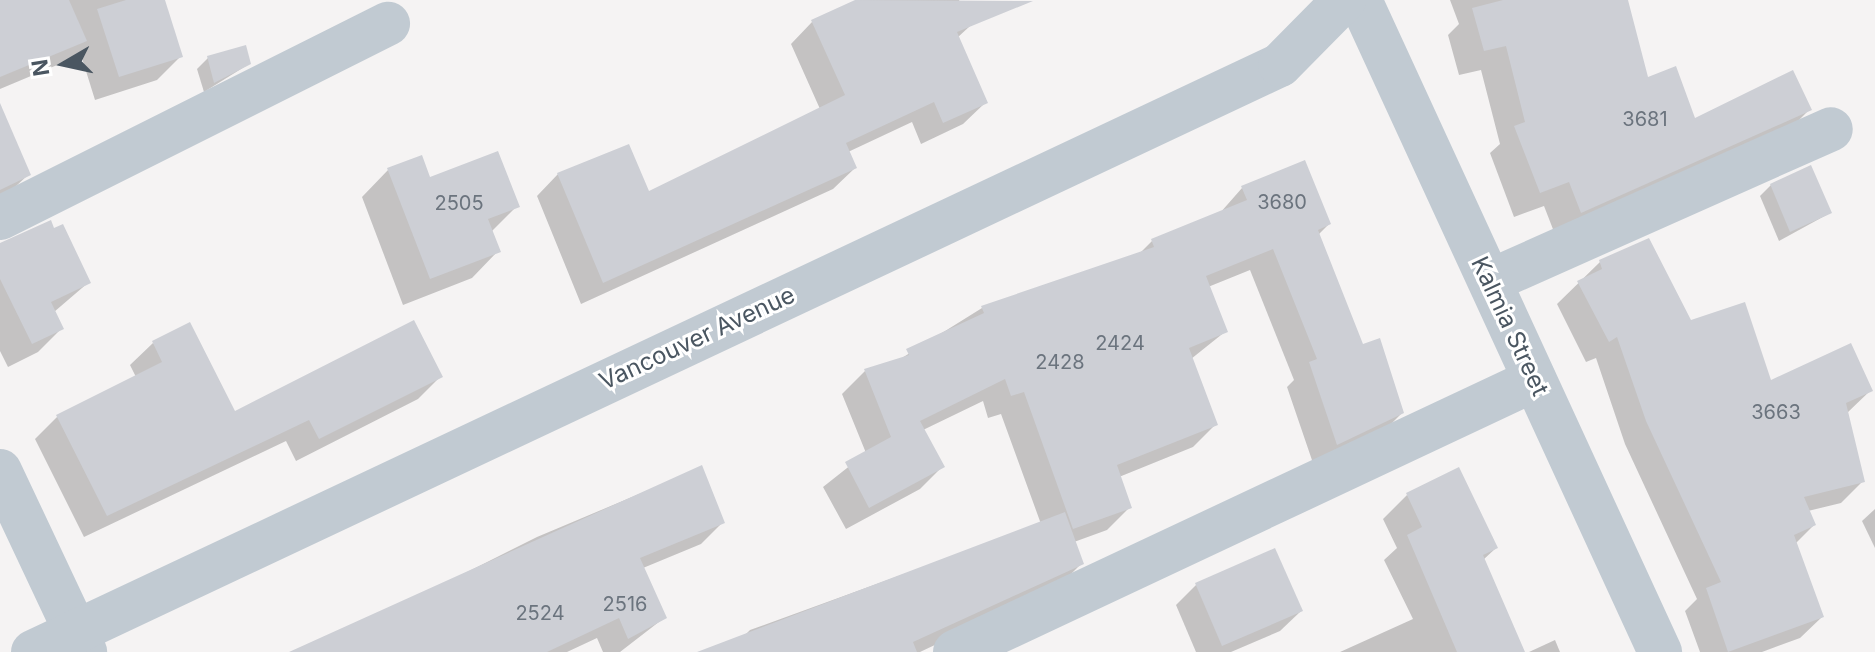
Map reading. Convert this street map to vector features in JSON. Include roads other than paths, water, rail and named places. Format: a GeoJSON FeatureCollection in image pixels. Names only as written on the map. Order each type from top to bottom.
{"type":"FeatureCollection","features":[{"type":"Feature","properties":{"kind":"street","name":"Vancouver Avenue"},"geometry":{"type":"LineString","coordinates":[[33,652],[80,641],[1280,65],[1344,0]]}},
{"type":"Feature","properties":{"kind":"street","name":"Kalmia Street"},"geometry":{"type":"LineString","coordinates":[[1360,0],[1660,652]]}},
{"type":"Feature","properties":{"kind":"street"},"geometry":{"type":"LineString","coordinates":[[0,218],[388,24]]}},
{"type":"Feature","properties":{"kind":"street"},"geometry":{"type":"LineString","coordinates":[[1490,281],[1831,129]]}},
{"type":"Feature","properties":{"kind":"street"},"geometry":{"type":"LineString","coordinates":[[955,652],[1534,380]]}},
{"type":"Feature","properties":{"kind":"street"},"geometry":{"type":"LineString","coordinates":[[0,471],[80,641]]}}]}
